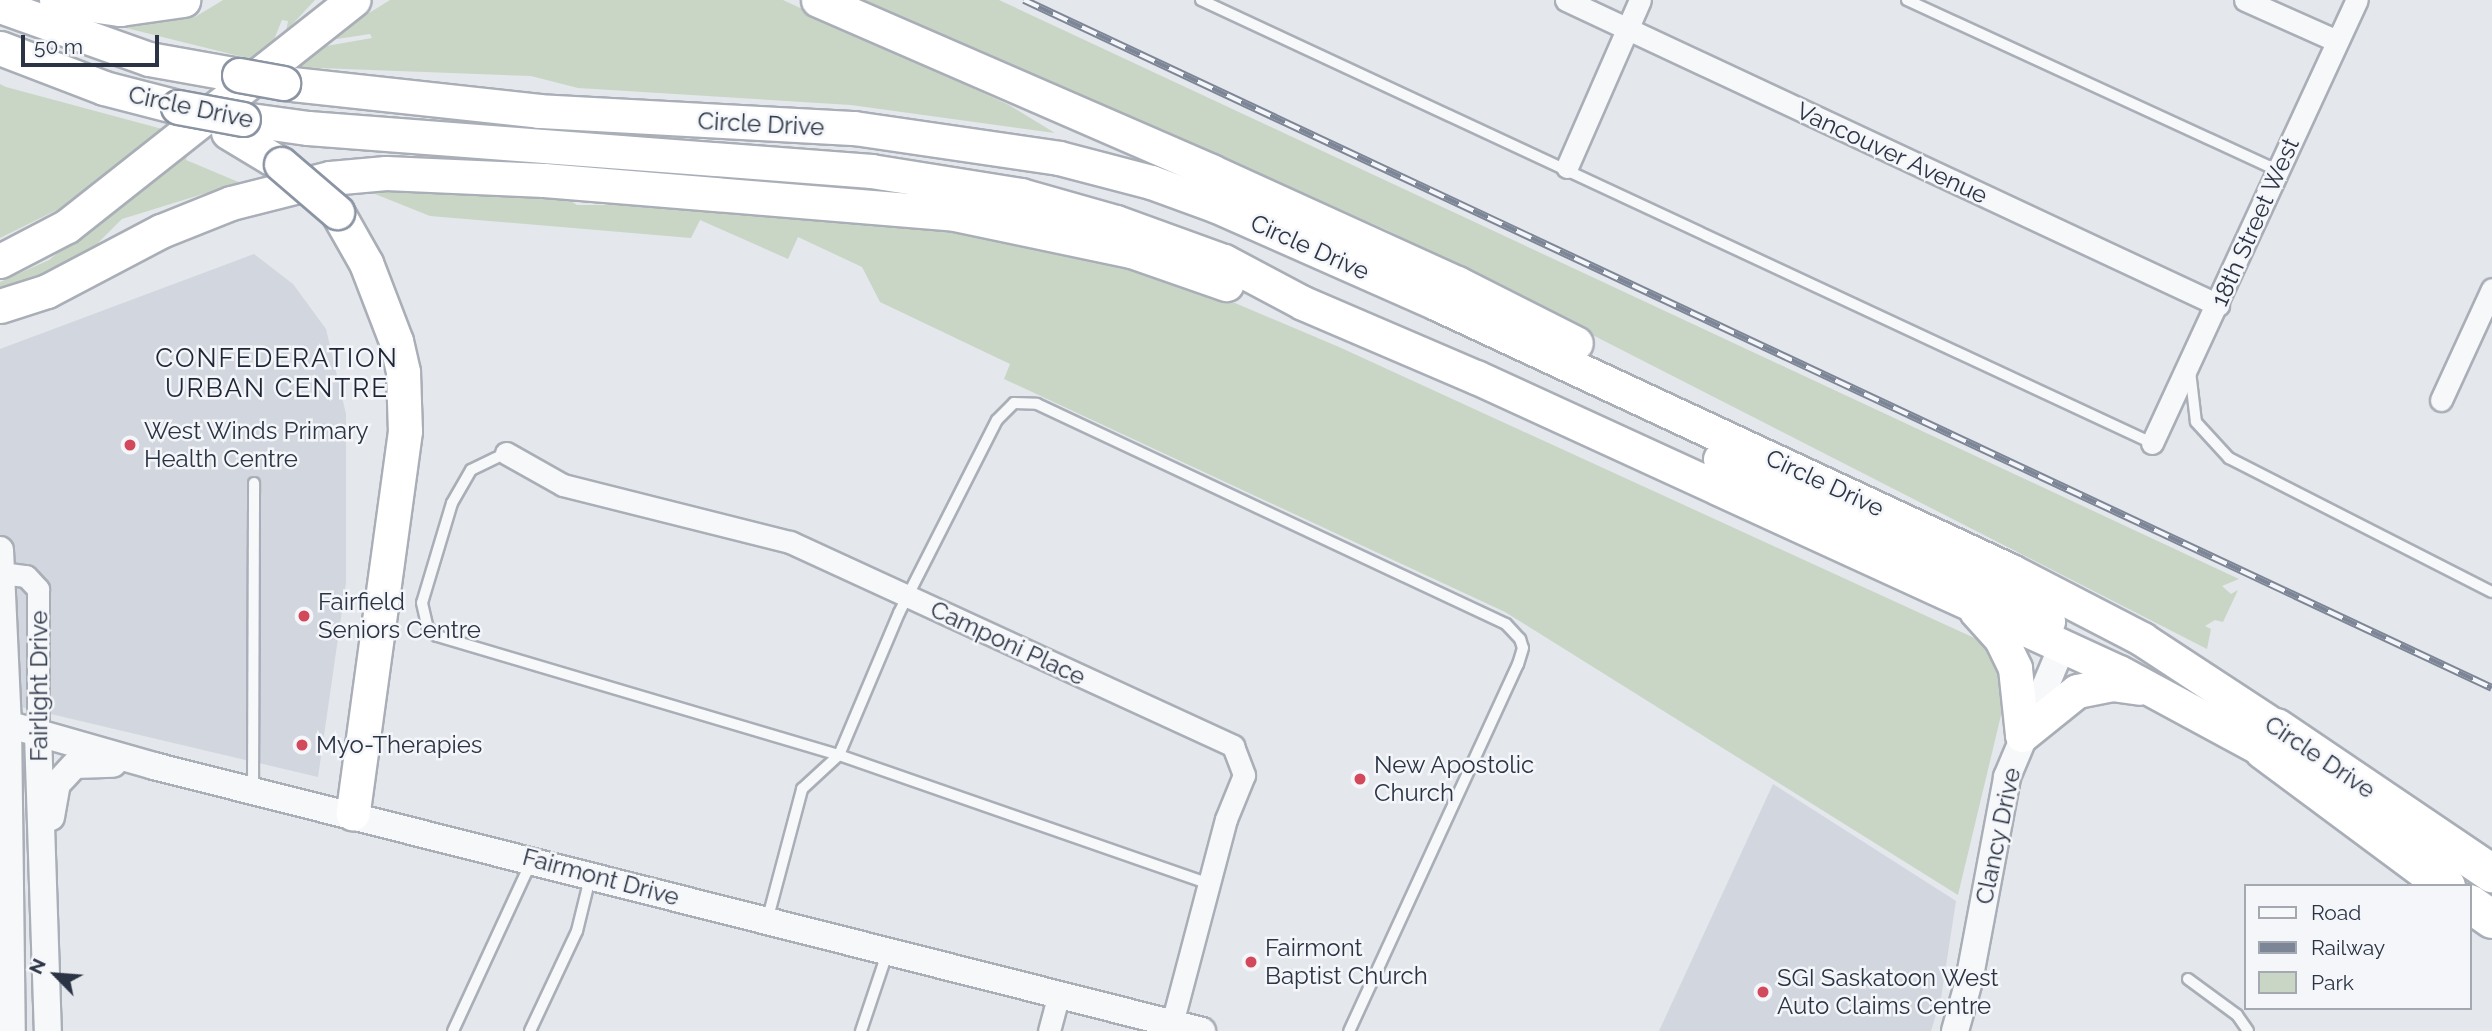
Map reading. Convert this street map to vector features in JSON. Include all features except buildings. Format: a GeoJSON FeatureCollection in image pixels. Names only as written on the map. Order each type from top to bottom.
{"type":"FeatureCollection","features":[{"type":"Feature","properties":{"kind":"highway"},"geometry":{"type":"LineString","coordinates":[[56,0],[120,9],[183,0]]}},
{"type":"Feature","properties":{"kind":"highway"},"geometry":{"type":"LineString","coordinates":[[0,261],[41,243],[78,218],[353,0]]}},
{"type":"Feature","properties":{"kind":"highway"},"geometry":{"type":"LineString","coordinates":[[818,0],[1457,283],[1738,426],[1873,505]]}},
{"type":"Feature","properties":{"kind":"highway","name":"Circle Drive"},"geometry":{"type":"LineString","coordinates":[[0,6],[149,59],[340,93],[539,111],[921,136],[1095,166],[1151,182],[1238,215],[1873,505],[2142,639],[2270,739],[2444,884]]}},
{"type":"Feature","properties":{"kind":"highway","name":"Circle Drive"},"geometry":{"type":"LineString","coordinates":[[0,48],[173,111],[235,125],[802,164],[961,184],[1051,202],[1168,239],[1224,261],[1303,303],[1476,377],[2156,690],[2270,739],[2492,873]]}},
{"type":"Feature","properties":{"kind":"highway"},"geometry":{"type":"LineString","coordinates":[[235,125],[337,212],[366,263],[396,341],[403,372],[405,419],[353,813]]}},
{"type":"Feature","properties":{"kind":"highway"},"geometry":{"type":"LineString","coordinates":[[0,306],[47,291],[162,231],[231,203],[330,178],[410,172],[955,214],[1131,251],[1259,296],[1303,303]]}},
{"type":"Feature","properties":{"kind":"highway"},"geometry":{"type":"LineString","coordinates":[[1238,215],[1475,342],[2023,603],[2052,624],[2062,647],[2085,640],[2105,645],[2216,705],[2270,739]]}},
{"type":"Feature","properties":{"kind":"highway"},"geometry":{"type":"LineString","coordinates":[[1964,602],[1988,621],[2015,668],[2022,735]]}},
{"type":"Feature","properties":{"kind":"highway"},"geometry":{"type":"LineString","coordinates":[[2022,735],[2077,691],[2112,684],[2156,690]]}},
{"type":"Feature","properties":{"kind":"highway"},"geometry":{"type":"LineString","coordinates":[[2471,904],[2492,919]]}},
{"type":"Feature","properties":{"kind":"street","name":"Vancouver Avenue"},"geometry":{"type":"LineString","coordinates":[[1566,0],[2218,305]]}},
{"type":"Feature","properties":{"kind":"street"},"geometry":{"type":"LineString","coordinates":[[1567,167],[1640,0]]}},
{"type":"Feature","properties":{"kind":"street"},"geometry":{"type":"LineString","coordinates":[[2245,0],[2337,41]]}},
{"type":"Feature","properties":{"kind":"street","name":"18th Street West"},"geometry":{"type":"LineString","coordinates":[[2152,443],[2357,0]]}},
{"type":"Feature","properties":{"kind":"street"},"geometry":{"type":"LineString","coordinates":[[2441,400],[2492,289]]}},
{"type":"Feature","properties":{"kind":"street","name":"Camponi Place"},"geometry":{"type":"LineString","coordinates":[[506,453],[563,485],[790,542],[1233,746],[1244,775],[1226,819],[1172,1024]]}},
{"type":"Feature","properties":{"kind":"street","name":"Fairlight Drive"},"geometry":{"type":"LineString","coordinates":[[12,1031],[6,995],[0,566],[26,576],[38,589],[38,734],[48,1031]]}},
{"type":"Feature","properties":{"kind":"street","name":"Clancy Drive"},"geometry":{"type":"LineString","coordinates":[[1955,1031],[1969,981],[2007,777],[2022,735],[2062,647]]}},
{"type":"Feature","properties":{"kind":"street","name":"Fairmont Drive"},"geometry":{"type":"LineString","coordinates":[[4,723],[154,766],[353,813],[1202,1031]]}},
{"type":"Feature","properties":{"kind":"street"},"geometry":{"type":"LineString","coordinates":[[43,871],[57,784],[75,765],[154,766]]}},
{"type":"Feature","properties":{"kind":"street"},"geometry":{"type":"LineString","coordinates":[[1049,1031],[1059,994]]}},
{"type":"Feature","properties":{"kind":"lane"},"geometry":{"type":"LineString","coordinates":[[1200,0],[1567,167],[2152,443]]}},
{"type":"Feature","properties":{"kind":"lane"},"geometry":{"type":"LineString","coordinates":[[1907,0],[2278,171]]}},
{"type":"Feature","properties":{"kind":"lane"},"geometry":{"type":"LineString","coordinates":[[2190,365],[2196,422],[2229,458],[2492,592]]}},
{"type":"Feature","properties":{"kind":"lane"},"geometry":{"type":"LineString","coordinates":[[767,921],[802,789],[839,755],[908,596],[997,420],[1014,403],[1025,402],[1514,631],[1523,648],[1349,1031]]}},
{"type":"Feature","properties":{"kind":"lane"},"geometry":{"type":"LineString","coordinates":[[506,453],[471,470],[452,503],[424,588],[423,617],[428,628],[437,636],[839,755],[1209,884]]}},
{"type":"Feature","properties":{"kind":"lane"},"geometry":{"type":"LineString","coordinates":[[253,790],[254,483]]}},
{"type":"Feature","properties":{"kind":"lane"},"geometry":{"type":"LineString","coordinates":[[453,1031],[532,859]]}},
{"type":"Feature","properties":{"kind":"lane"},"geometry":{"type":"LineString","coordinates":[[530,1031],[577,931],[590,875]]}},
{"type":"Feature","properties":{"kind":"lane"},"geometry":{"type":"LineString","coordinates":[[861,1031],[888,950]]}},
{"type":"Feature","properties":{"kind":"lane"},"geometry":{"type":"LineString","coordinates":[[2188,979],[2237,1015],[2248,1031]]}},
{"type":"Feature","properties":{"kind":"shaded area"},"geometry":{"type":"Polygon","coordinates":[[[254,254],[293,284],[326,329],[346,414],[346,583],[318,777],[0,702],[0,349],[254,254]]]}},
{"type":"Feature","properties":{"kind":"shaded area"},"geometry":{"type":"Polygon","coordinates":[[[1773,784],[1956,901],[1941,998],[1931,1031],[1659,1031],[1773,784]]]}},
{"type":"Feature","properties":{"kind":"green space"},"geometry":{"type":"Polygon","coordinates":[[[223,0],[315,0],[286,31],[288,21],[282,20],[273,42],[251,59],[118,26],[195,17],[223,0]]]}},
{"type":"Feature","properties":{"kind":"green space"},"geometry":{"type":"Polygon","coordinates":[[[390,0],[783,0],[1009,105],[1055,133],[851,105],[578,88],[531,76],[293,67],[315,48],[372,38],[370,34],[324,41],[390,0]]]}},
{"type":"Feature","properties":{"kind":"green space"},"geometry":{"type":"Polygon","coordinates":[[[856,0],[999,0],[2239,579],[2222,586],[2231,594],[2238,590],[2223,622],[2215,620],[2205,626],[2211,629],[2207,649],[1387,230],[856,0]]]}},
{"type":"Feature","properties":{"kind":"green space"},"geometry":{"type":"Polygon","coordinates":[[[0,84],[166,130],[79,199],[0,238],[0,84]]]}},
{"type":"Feature","properties":{"kind":"green space"},"geometry":{"type":"Polygon","coordinates":[[[190,145],[186,160],[248,186],[203,194],[122,219],[93,248],[59,269],[0,293],[0,282],[49,260],[190,145]]]}},
{"type":"Feature","properties":{"kind":"green space"},"geometry":{"type":"Polygon","coordinates":[[[365,190],[534,195],[566,198],[577,205],[668,205],[917,225],[1075,254],[1148,275],[1235,303],[1339,347],[1981,641],[2002,678],[2003,707],[1958,895],[1505,612],[1004,379],[1010,364],[880,302],[862,267],[798,237],[788,259],[700,220],[691,238],[430,216],[365,190]]]}},
{"type":"Feature","properties":{"kind":"railway"},"geometry":{"type":"LineString","coordinates":[[1024,0],[2492,688]]}},
{"type":"Feature","properties":{"kind":"place","name":"West Winds Primary Health Centre"},"geometry":{"type":"Point","coordinates":[130,445]}},
{"type":"Feature","properties":{"kind":"place","name":"Fairfield Seniors Centre"},"geometry":{"type":"Point","coordinates":[304,616]}},
{"type":"Feature","properties":{"kind":"place","name":"Myo-Therapies"},"geometry":{"type":"Point","coordinates":[302,745]}},
{"type":"Feature","properties":{"kind":"place","name":"New Apostolic Church"},"geometry":{"type":"Point","coordinates":[1360,779]}},
{"type":"Feature","properties":{"kind":"place","name":"Fairmont Baptist Church"},"geometry":{"type":"Point","coordinates":[1251,962]}},
{"type":"Feature","properties":{"kind":"place","name":"SGI Saskatoon West Auto Claims Centre"},"geometry":{"type":"Point","coordinates":[1763,992]}},
{"type":"Feature","properties":{"kind":"district","name":"CONFEDERATION URBAN CENTRE"},"geometry":{"type":"Point","coordinates":[277,374]}}]}
